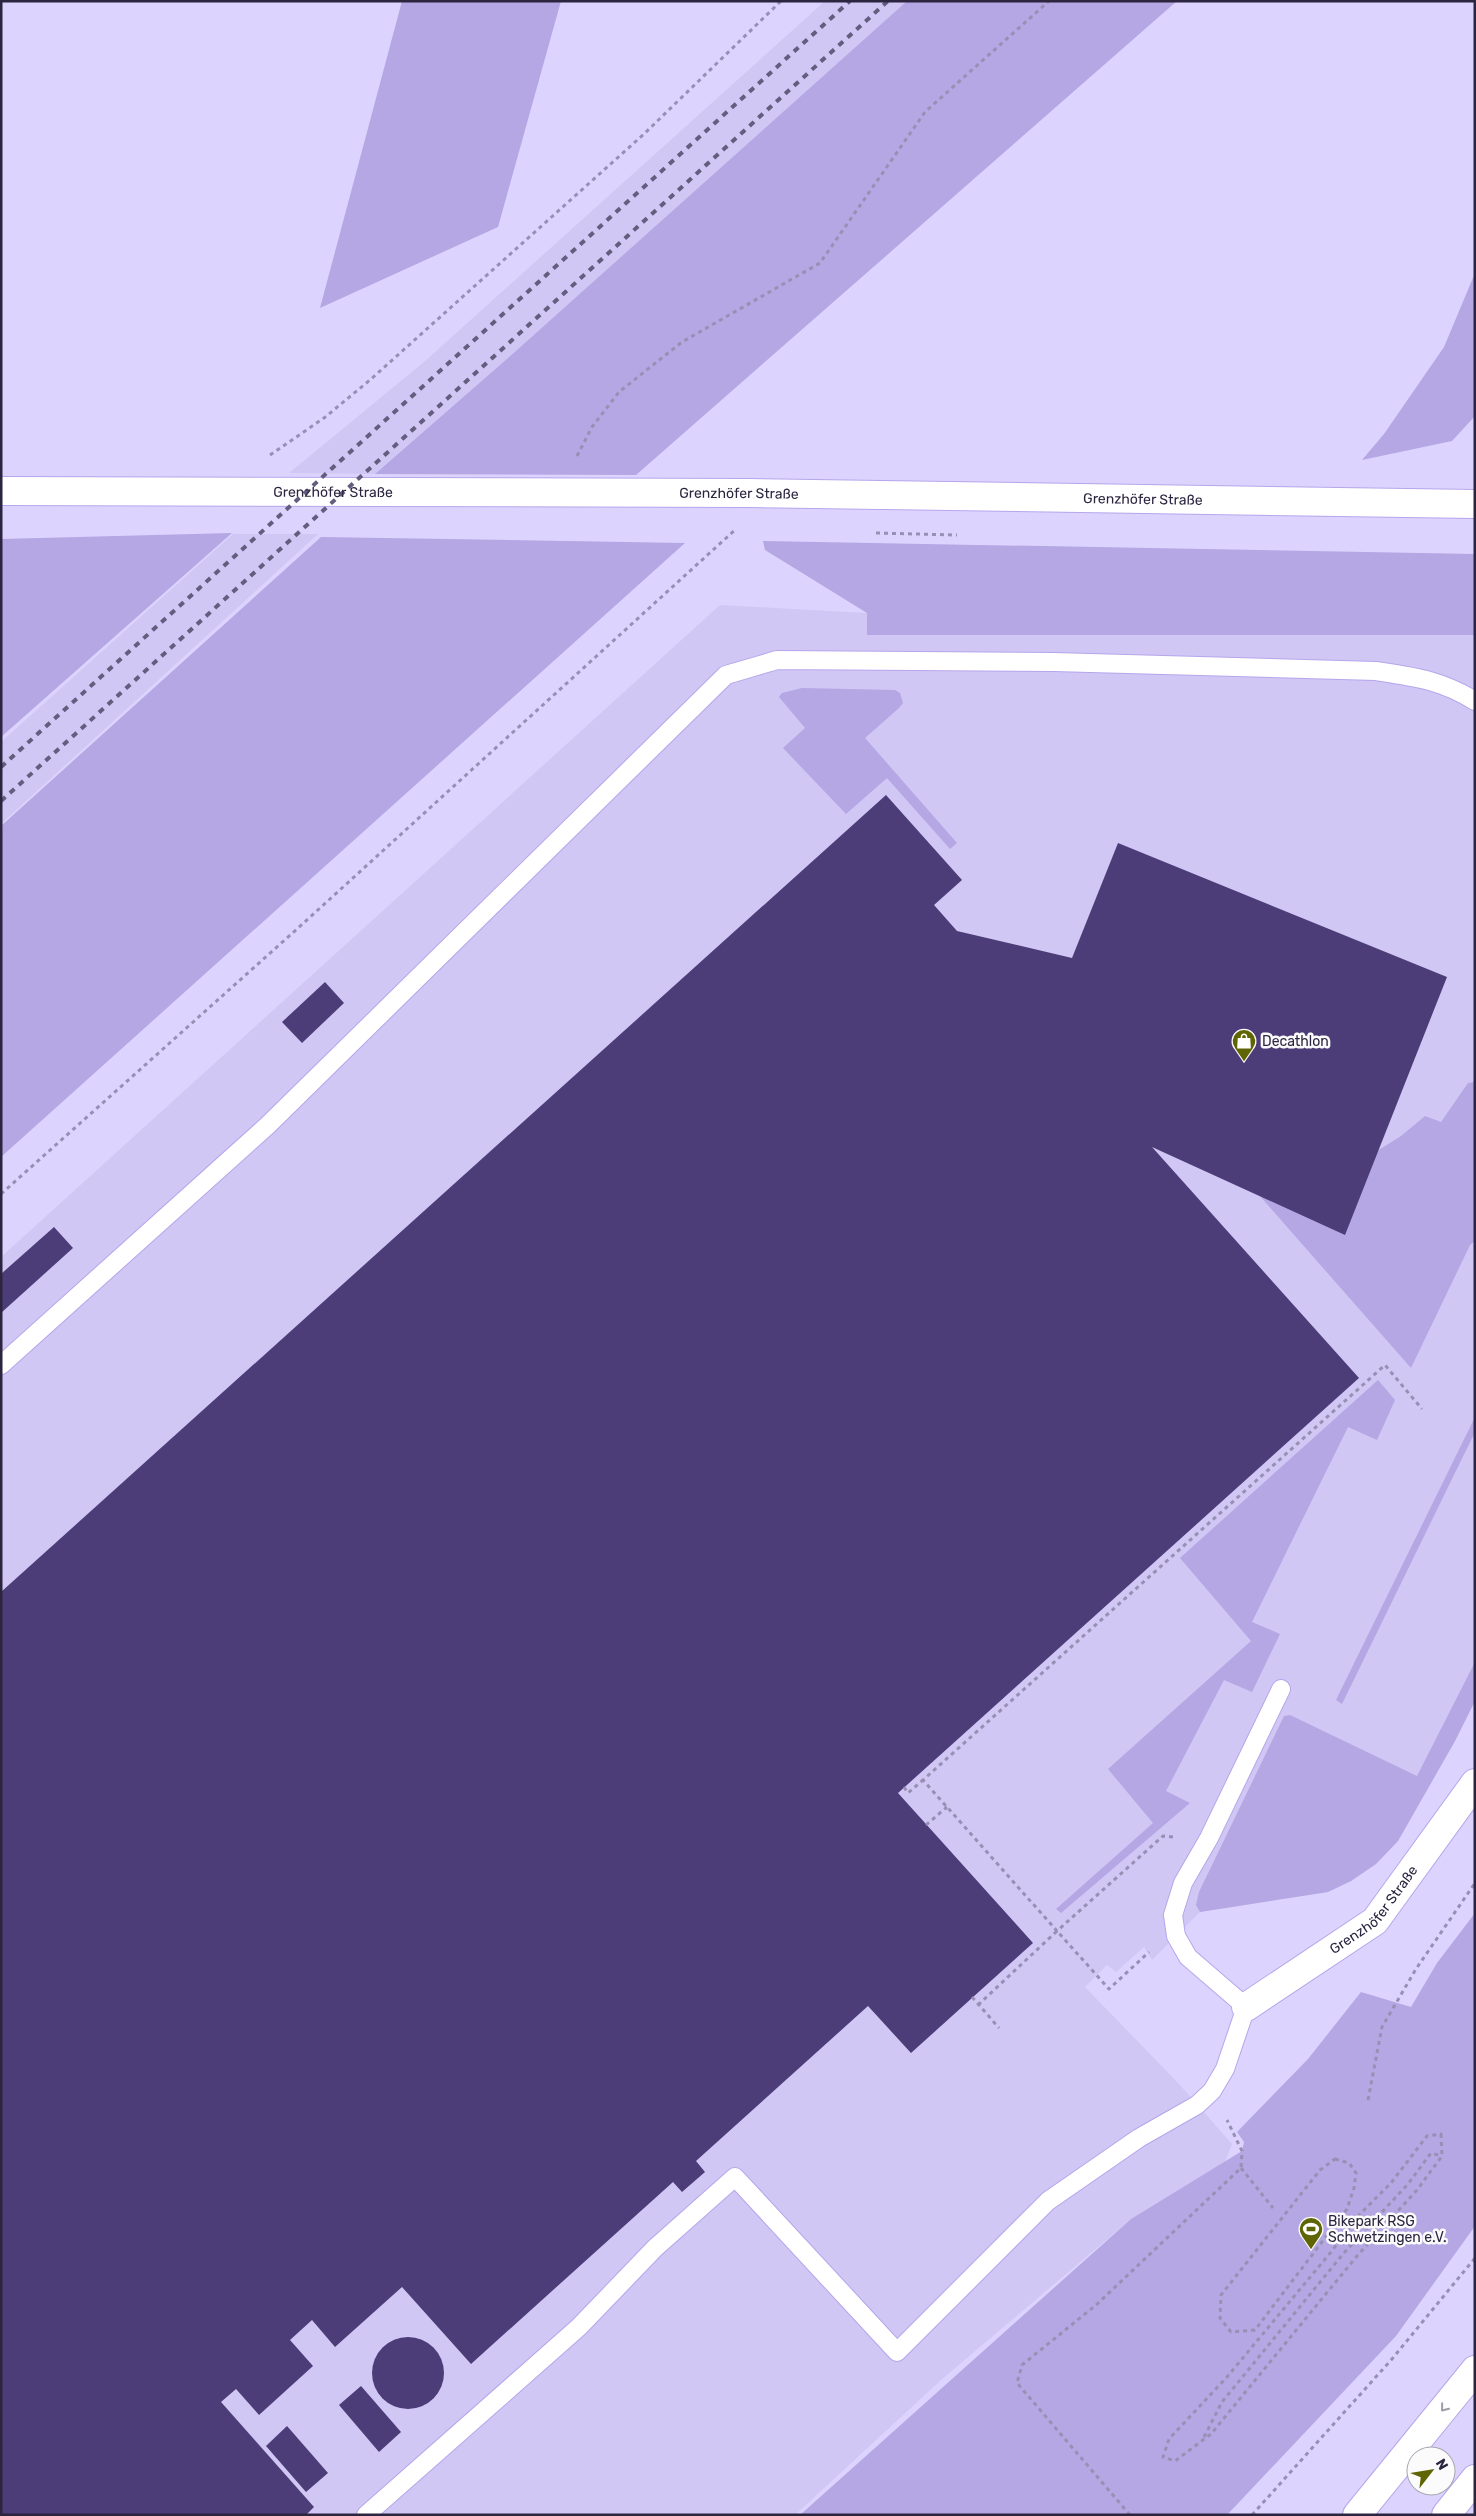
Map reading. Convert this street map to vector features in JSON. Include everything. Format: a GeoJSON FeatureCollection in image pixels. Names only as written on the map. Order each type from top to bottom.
{"type":"FeatureCollection","features":[{"type":"Feature","properties":{"kind":"main road","name":"Grenzhöfer Straße"},"geometry":{"type":"LineString","coordinates":[[1,491],[748,493],[1475,504]]}},
{"type":"Feature","properties":{"kind":"main road","name":"Grenzhöfer Straße"},"geometry":{"type":"LineString","coordinates":[[1246,2007],[1375,1921],[1475,1783]]}},
{"type":"Feature","properties":{"kind":"main road"},"geometry":{"type":"LineString","coordinates":[[1357,2515],[1475,2370]]}},
{"type":"Feature","properties":{"kind":"main road"},"geometry":{"type":"LineString","coordinates":[[1446,2515],[1475,2479]]}},
{"type":"Feature","properties":{"kind":"lane"},"geometry":{"type":"LineString","coordinates":[[1,1365],[268,1125],[726,675],[777,660],[1054,662],[1376,671],[1415,677],[1452,687],[1475,701]]}},
{"type":"Feature","properties":{"kind":"lane"},"geometry":{"type":"LineString","coordinates":[[366,2515],[578,2327],[655,2248],[735,2177],[897,2352],[1048,2201],[1140,2138],[1197,2106],[1212,2091],[1224,2069],[1246,2007],[1188,1958],[1176,1936],[1173,1915],[1183,1883],[1209,1838],[1281,1689]]}},
{"type":"Feature","properties":{"kind":"path"},"geometry":{"type":"LineString","coordinates":[[264,459],[324,418],[370,380],[644,134],[781,1]]}},
{"type":"Feature","properties":{"kind":"path"},"geometry":{"type":"LineString","coordinates":[[558,493],[592,427],[619,392],[682,342],[820,263],[925,112],[1049,1]]}},
{"type":"Feature","properties":{"kind":"path"},"geometry":{"type":"LineString","coordinates":[[1,1194],[297,929],[738,527],[748,493]]}},
{"type":"Feature","properties":{"kind":"path"},"geometry":{"type":"LineString","coordinates":[[904,1787],[908,1793],[923,1780],[1384,1365],[1422,1409]]}},
{"type":"Feature","properties":{"kind":"path"},"geometry":{"type":"LineString","coordinates":[[923,1780],[1109,1989],[1148,1953],[1176,1936]]}},
{"type":"Feature","properties":{"kind":"path"},"geometry":{"type":"LineString","coordinates":[[926,1825],[947,1806]]}},
{"type":"Feature","properties":{"kind":"path"},"geometry":{"type":"LineString","coordinates":[[978,2005],[1162,1836],[1209,1838]]}},
{"type":"Feature","properties":{"kind":"path"},"geometry":{"type":"LineString","coordinates":[[1368,2100],[1382,2027],[1416,1969],[1475,1883]]}},
{"type":"Feature","properties":{"kind":"path"},"geometry":{"type":"LineString","coordinates":[[972,1997],[999,2028]]}},
{"type":"Feature","properties":{"kind":"path"},"geometry":{"type":"LineString","coordinates":[[1212,2091],[1242,2151],[1241,2168],[1273,2208]]}},
{"type":"Feature","properties":{"kind":"path"},"geometry":{"type":"LineString","coordinates":[[1441,2134],[1442,2156],[1418,2190],[1358,2256],[1210,2434],[1175,2461],[1162,2457],[1169,2439],[1227,2377],[1331,2252],[1360,2214],[1391,2183],[1428,2136],[1441,2134]]}},
{"type":"Feature","properties":{"kind":"path"},"geometry":{"type":"LineString","coordinates":[[1202,2440],[1222,2402],[1343,2254],[1408,2184],[1431,2153],[1442,2156]]}},
{"type":"Feature","properties":{"kind":"path"},"geometry":{"type":"LineString","coordinates":[[1335,2159],[1349,2163],[1356,2173],[1354,2188],[1347,2209],[1255,2330],[1231,2332],[1220,2318],[1221,2295],[1320,2170],[1335,2159]]}},
{"type":"Feature","properties":{"kind":"path"},"geometry":{"type":"LineString","coordinates":[[1130,2515],[1017,2383],[1022,2365],[1096,2306],[1241,2168]]}},
{"type":"Feature","properties":{"kind":"path"},"geometry":{"type":"LineString","coordinates":[[1252,2515],[1392,2359],[1475,2258]]}},
{"type":"Feature","properties":{"kind":"shaded area"},"geometry":{"type":"Polygon","coordinates":[[[402,1],[561,1],[498,227],[320,308],[402,1]]]}},
{"type":"Feature","properties":{"kind":"shaded area"},"geometry":{"type":"Polygon","coordinates":[[[825,1],[907,1],[508,358],[375,474],[289,473],[424,362],[825,1]]]}},
{"type":"Feature","properties":{"kind":"shaded area"},"geometry":{"type":"Polygon","coordinates":[[[907,1],[1177,1],[636,475],[375,474],[508,358],[907,1]]]}},
{"type":"Feature","properties":{"kind":"shaded area"},"geometry":{"type":"Polygon","coordinates":[[[1475,273],[1475,416],[1452,441],[1362,460],[1384,434],[1444,347],[1475,273]]]}},
{"type":"Feature","properties":{"kind":"shaded area"},"geometry":{"type":"Polygon","coordinates":[[[232,533],[1,737],[1,539],[232,533]]]}},
{"type":"Feature","properties":{"kind":"shaded area"},"geometry":{"type":"Polygon","coordinates":[[[233,534],[318,534],[1,824],[1,742],[233,534]]]}},
{"type":"Feature","properties":{"kind":"shaded area"},"geometry":{"type":"Polygon","coordinates":[[[321,537],[685,543],[1,1157],[1,826],[321,537]]]}},
{"type":"Feature","properties":{"kind":"shaded area"},"geometry":{"type":"Polygon","coordinates":[[[763,541],[1475,554],[1475,635],[867,635],[867,613],[765,550],[763,541]]]}},
{"type":"Feature","properties":{"kind":"shaded area"},"geometry":{"type":"Polygon","coordinates":[[[720,605],[867,613],[867,635],[1475,635],[1475,1701],[1455,1741],[1398,1841],[1376,1864],[1351,1881],[1328,1892],[1200,1912],[1152,1960],[1144,1947],[1116,1972],[1107,1965],[1085,1987],[1180,2085],[1232,2144],[1225,2162],[1131,2219],[941,2380],[795,2515],[1,2515],[1,1257],[720,605]]]}},
{"type":"Feature","properties":{"kind":"shaded area"},"geometry":{"type":"Polygon","coordinates":[[[802,688],[895,690],[900,693],[903,703],[865,738],[957,843],[950,849],[887,778],[846,814],[783,748],[805,728],[779,697],[782,693],[802,688]]]}},
{"type":"Feature","properties":{"kind":"shaded area"},"geometry":{"type":"Polygon","coordinates":[[[1475,1082],[1475,1241],[1470,1245],[1411,1368],[1244,1178],[1347,1170],[1401,1136],[1425,1116],[1441,1122],[1468,1083],[1475,1082]]]}},
{"type":"Feature","properties":{"kind":"shaded area"},"geometry":{"type":"Polygon","coordinates":[[[1378,1380],[1395,1400],[1377,1440],[1348,1427],[1252,1622],[1280,1634],[1252,1692],[1224,1680],[1166,1791],[1190,1803],[1061,1913],[1056,1909],[1153,1823],[1108,1769],[1251,1641],[1180,1558],[1378,1380]]]}},
{"type":"Feature","properties":{"kind":"shaded area"},"geometry":{"type":"Polygon","coordinates":[[[1475,1417],[1475,1432],[1342,1704],[1336,1700],[1475,1417]]]}},
{"type":"Feature","properties":{"kind":"shaded area"},"geometry":{"type":"Polygon","coordinates":[[[1475,1662],[1475,1701],[1455,1741],[1398,1841],[1376,1864],[1351,1881],[1328,1892],[1200,1912],[1196,1905],[1199,1892],[1284,1716],[1290,1715],[1417,1776],[1475,1662]]]}},
{"type":"Feature","properties":{"kind":"shaded area"},"geometry":{"type":"Polygon","coordinates":[[[1475,1913],[1475,2226],[1396,2336],[1227,2515],[800,2515],[1131,2219],[1242,2151],[1244,2142],[1237,2132],[1308,2059],[1361,1992],[1411,2007],[1437,1963],[1475,1913]]]}},
{"type":"Feature","properties":{"kind":"building"},"geometry":{"type":"Polygon","coordinates":[[[886,795],[962,880],[934,905],[957,931],[1072,958],[1118,843],[1447,977],[1345,1235],[1152,1147],[1359,1378],[898,1793],[1033,1943],[911,2053],[868,2006],[696,2161],[705,2172],[682,2192],[673,2182],[471,2364],[402,2287],[335,2347],[312,2320],[290,2340],[313,2366],[259,2415],[236,2389],[221,2402],[314,2507],[306,2515],[1,2515],[1,1592],[886,795]]]}},
{"type":"Feature","properties":{"kind":"building"},"geometry":{"type":"Polygon","coordinates":[[[325,982],[344,1003],[302,1043],[282,1022],[325,982]]]}},
{"type":"Feature","properties":{"kind":"building"},"geometry":{"type":"Polygon","coordinates":[[[54,1227],[73,1248],[1,1313],[1,1274],[54,1227]]]}},
{"type":"Feature","properties":{"kind":"building"},"geometry":{"type":"Polygon","coordinates":[[[415,2337],[434,2347],[442,2359],[444,2373],[442,2387],[434,2399],[422,2407],[401,2409],[382,2399],[374,2387],[372,2366],[382,2347],[394,2339],[415,2337]]]}},
{"type":"Feature","properties":{"kind":"building"},"geometry":{"type":"Polygon","coordinates":[[[361,2386],[401,2432],[379,2452],[339,2405],[361,2386]]]}},
{"type":"Feature","properties":{"kind":"building"},"geometry":{"type":"Polygon","coordinates":[[[287,2426],[328,2473],[306,2492],[266,2446],[287,2426]]]}},
{"type":"Feature","properties":{"kind":"railway"},"geometry":{"type":"LineString","coordinates":[[1,767],[850,1]]}},
{"type":"Feature","properties":{"kind":"railway"},"geometry":{"type":"LineString","coordinates":[[1,801],[888,1]]}},
{"type":"Feature","properties":{"kind":"place","name":"Decathlon"},"geometry":{"type":"Point","coordinates":[1244,1062]}},
{"type":"Feature","properties":{"kind":"place","name":"Bikepark RSG Schwetzingen e.V."},"geometry":{"type":"Point","coordinates":[1311,2250]}}]}
